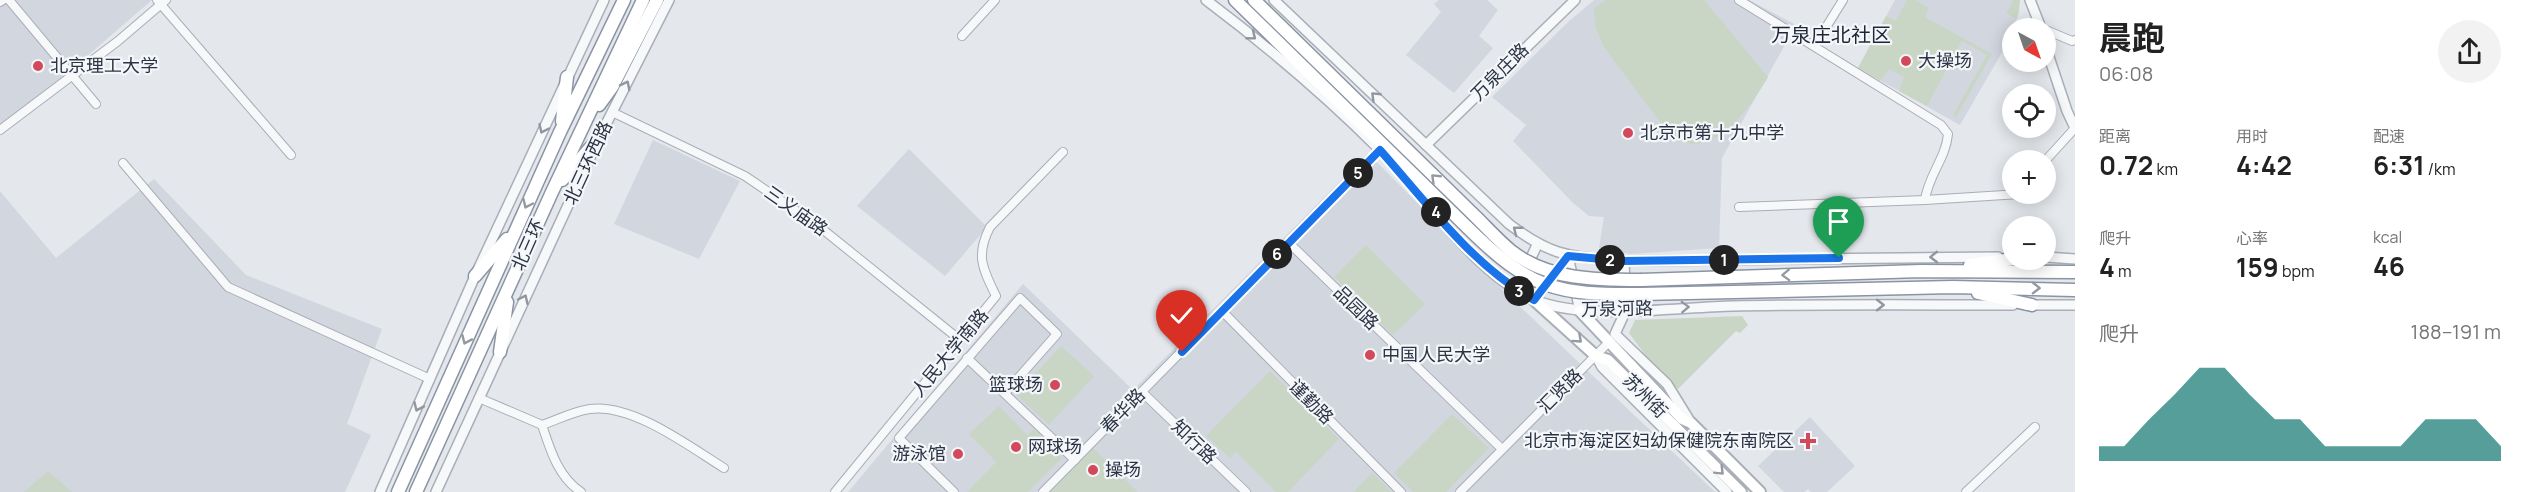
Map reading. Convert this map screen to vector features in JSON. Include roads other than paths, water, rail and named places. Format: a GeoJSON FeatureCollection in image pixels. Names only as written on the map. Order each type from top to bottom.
{"type":"FeatureCollection","features":[{"type":"Feature","properties":{"kind":"highway","name":"北三环"},"geometry":{"type":"LineString","coordinates":[[398,492],[560,132],[624,0]]}},
{"type":"Feature","properties":{"kind":"highway","name":"北三环"},"geometry":{"type":"LineString","coordinates":[[416,492],[552,192],[643,0]]}},
{"type":"Feature","properties":{"kind":"highway"},"geometry":{"type":"LineString","coordinates":[[577,139],[612,87],[657,0]]}},
{"type":"Feature","properties":{"kind":"highway","name":"万泉河路"},"geometry":{"type":"LineString","coordinates":[[1254,0],[1477,219],[1510,250],[1534,264],[1577,278],[1641,280],[1921,271],[2075,272]]}},
{"type":"Feature","properties":{"kind":"highway","name":"万泉河路"},"geometry":{"type":"LineString","coordinates":[[1235,1],[1506,264],[1542,284],[1580,294],[1953,287],[2075,290]]}},
{"type":"Feature","properties":{"kind":"highway"},"geometry":{"type":"LineString","coordinates":[[560,132],[567,77]]}},
{"type":"Feature","properties":{"kind":"highway"},"geometry":{"type":"LineString","coordinates":[[552,192],[599,138]]}},
{"type":"Feature","properties":{"kind":"highway"},"geometry":{"type":"LineString","coordinates":[[476,276],[516,229]]}},
{"type":"Feature","properties":{"kind":"highway"},"geometry":{"type":"LineString","coordinates":[[1921,271],[2002,260]]}},
{"type":"Feature","properties":{"kind":"highway"},"geometry":{"type":"LineString","coordinates":[[500,352],[510,285]]}},
{"type":"Feature","properties":{"kind":"highway"},"geometry":{"type":"LineString","coordinates":[[1953,287],[2032,305]]}},
{"type":"Feature","properties":{"kind":"main road","name":"苏州街"},"geometry":{"type":"LineString","coordinates":[[1534,300],[1596,356],[1608,360],[1741,492]]}},
{"type":"Feature","properties":{"kind":"main road","name":"苏州街"},"geometry":{"type":"LineString","coordinates":[[1580,311],[1612,338],[1682,419],[1691,423],[1760,492]]}},
{"type":"Feature","properties":{"kind":"street"},"geometry":{"type":"LineString","coordinates":[[9,0],[96,104]]}},
{"type":"Feature","properties":{"kind":"street"},"geometry":{"type":"LineString","coordinates":[[380,492],[476,276],[604,0]]}},
{"type":"Feature","properties":{"kind":"street","name":"北三环西路"},"geometry":{"type":"LineString","coordinates":[[436,492],[599,138],[669,0]]}},
{"type":"Feature","properties":{"kind":"street"},"geometry":{"type":"LineString","coordinates":[[962,36],[995,0]]}},
{"type":"Feature","properties":{"kind":"street","name":"万泉河路"},"geometry":{"type":"LineString","coordinates":[[1206,0],[1322,93],[1380,150],[1480,261],[1516,290],[1534,300],[1580,311],[1732,306],[2075,304]]}},
{"type":"Feature","properties":{"kind":"street"},"geometry":{"type":"LineString","coordinates":[[1274,0],[1509,224],[1537,245],[1568,256],[1624,261],[2002,258]]}},
{"type":"Feature","properties":{"kind":"street","name":"万泉庄路"},"geometry":{"type":"LineString","coordinates":[[1426,145],[1575,0]]}},
{"type":"Feature","properties":{"kind":"street"},"geometry":{"type":"LineString","coordinates":[[1739,0],[1941,125],[1948,134],[1947,147],[1927,184],[1924,200]]}},
{"type":"Feature","properties":{"kind":"street"},"geometry":{"type":"LineString","coordinates":[[1815,45],[1843,0]]}},
{"type":"Feature","properties":{"kind":"street"},"geometry":{"type":"LineString","coordinates":[[2030,0],[2038,18]]}},
{"type":"Feature","properties":{"kind":"street"},"geometry":{"type":"LineString","coordinates":[[0,130],[118,41],[161,1],[291,155]]}},
{"type":"Feature","properties":{"kind":"street"},"geometry":{"type":"LineString","coordinates":[[2056,34],[2072,41],[2075,40]]}},
{"type":"Feature","properties":{"kind":"street"},"geometry":{"type":"LineString","coordinates":[[2054,72],[2075,128],[2055,150]]}},
{"type":"Feature","properties":{"kind":"street","name":"三义庙路"},"geometry":{"type":"LineString","coordinates":[[612,112],[745,176],[816,224],[960,340]]}},
{"type":"Feature","properties":{"kind":"street","name":"春华路"},"geometry":{"type":"LineString","coordinates":[[1043,492],[1380,150]]}},
{"type":"Feature","properties":{"kind":"street","name":"人民大学南路"},"geometry":{"type":"LineString","coordinates":[[835,492],[996,297],[982,266],[983,241],[990,227],[1064,152]]}},
{"type":"Feature","properties":{"kind":"street"},"geometry":{"type":"LineString","coordinates":[[123,163],[228,287],[430,379]]}},
{"type":"Feature","properties":{"kind":"street"},"geometry":{"type":"LineString","coordinates":[[1739,207],[2002,195]]}},
{"type":"Feature","properties":{"kind":"street","name":"品园路"},"geometry":{"type":"LineString","coordinates":[[1288,242],[1502,449]]}},
{"type":"Feature","properties":{"kind":"street"},"geometry":{"type":"LineString","coordinates":[[1516,290],[1537,245]]}},
{"type":"Feature","properties":{"kind":"street"},"geometry":{"type":"LineString","coordinates":[[1534,300],[1568,256]]}},
{"type":"Feature","properties":{"kind":"street"},"geometry":{"type":"LineString","coordinates":[[1568,256],[1580,311]]}},
{"type":"Feature","properties":{"kind":"street"},"geometry":{"type":"LineString","coordinates":[[2056,258],[2075,259]]}},
{"type":"Feature","properties":{"kind":"street"},"geometry":{"type":"LineString","coordinates":[[1612,338],[1626,310],[1624,261]]}},
{"type":"Feature","properties":{"kind":"street"},"geometry":{"type":"LineString","coordinates":[[954,492],[899,438],[1020,298],[1057,334],[1005,393]]}},
{"type":"Feature","properties":{"kind":"street","name":"谨勤路"},"geometry":{"type":"LineString","coordinates":[[1221,311],[1401,492]]}},
{"type":"Feature","properties":{"kind":"street","name":"汇贤路"},"geometry":{"type":"LineString","coordinates":[[1460,492],[1612,338]]}},
{"type":"Feature","properties":{"kind":"street","name":"苏州街"},"geometry":{"type":"LineString","coordinates":[[1596,356],[1602,367],[1727,492]]}},
{"type":"Feature","properties":{"kind":"street"},"geometry":{"type":"LineString","coordinates":[[967,358],[1075,460]]}},
{"type":"Feature","properties":{"kind":"street","name":"知行路"},"geometry":{"type":"LineString","coordinates":[[1142,392],[1246,492]]}},
{"type":"Feature","properties":{"kind":"street"},"geometry":{"type":"LineString","coordinates":[[479,398],[542,425],[590,409],[609,409],[666,432],[724,468]]}},
{"type":"Feature","properties":{"kind":"street"},"geometry":{"type":"LineString","coordinates":[[542,425],[554,459],[571,485],[581,492]]}},
{"type":"Feature","properties":{"kind":"street"},"geometry":{"type":"LineString","coordinates":[[1966,492],[2035,427]]}},
{"type":"Feature","properties":{"kind":"place","name":"大操场"},"geometry":{"type":"Point","coordinates":[1906,61]}},
{"type":"Feature","properties":{"kind":"place","name":"北京理工大学"},"geometry":{"type":"Point","coordinates":[38,66]}},
{"type":"Feature","properties":{"kind":"place","name":"北京市第十九中学"},"geometry":{"type":"Point","coordinates":[1628,133]}},
{"type":"Feature","properties":{"kind":"place","name":"中国人民大学"},"geometry":{"type":"Point","coordinates":[1370,355]}},
{"type":"Feature","properties":{"kind":"place","name":"篮球场"},"geometry":{"type":"Point","coordinates":[1055,385]}},
{"type":"Feature","properties":{"kind":"place","name":"北京市海淀区妇幼保健院东南院区"},"geometry":{"type":"Point","coordinates":[1808,441]}},
{"type":"Feature","properties":{"kind":"place","name":"网球场"},"geometry":{"type":"Point","coordinates":[1016,447]}},
{"type":"Feature","properties":{"kind":"place","name":"游泳馆"},"geometry":{"type":"Point","coordinates":[958,454]}},
{"type":"Feature","properties":{"kind":"place","name":"操场"},"geometry":{"type":"Point","coordinates":[1093,470]}},
{"type":"Feature","properties":{"kind":"district","name":"万泉庄北社区"},"geometry":{"type":"Point","coordinates":[1831,35]}}]}
